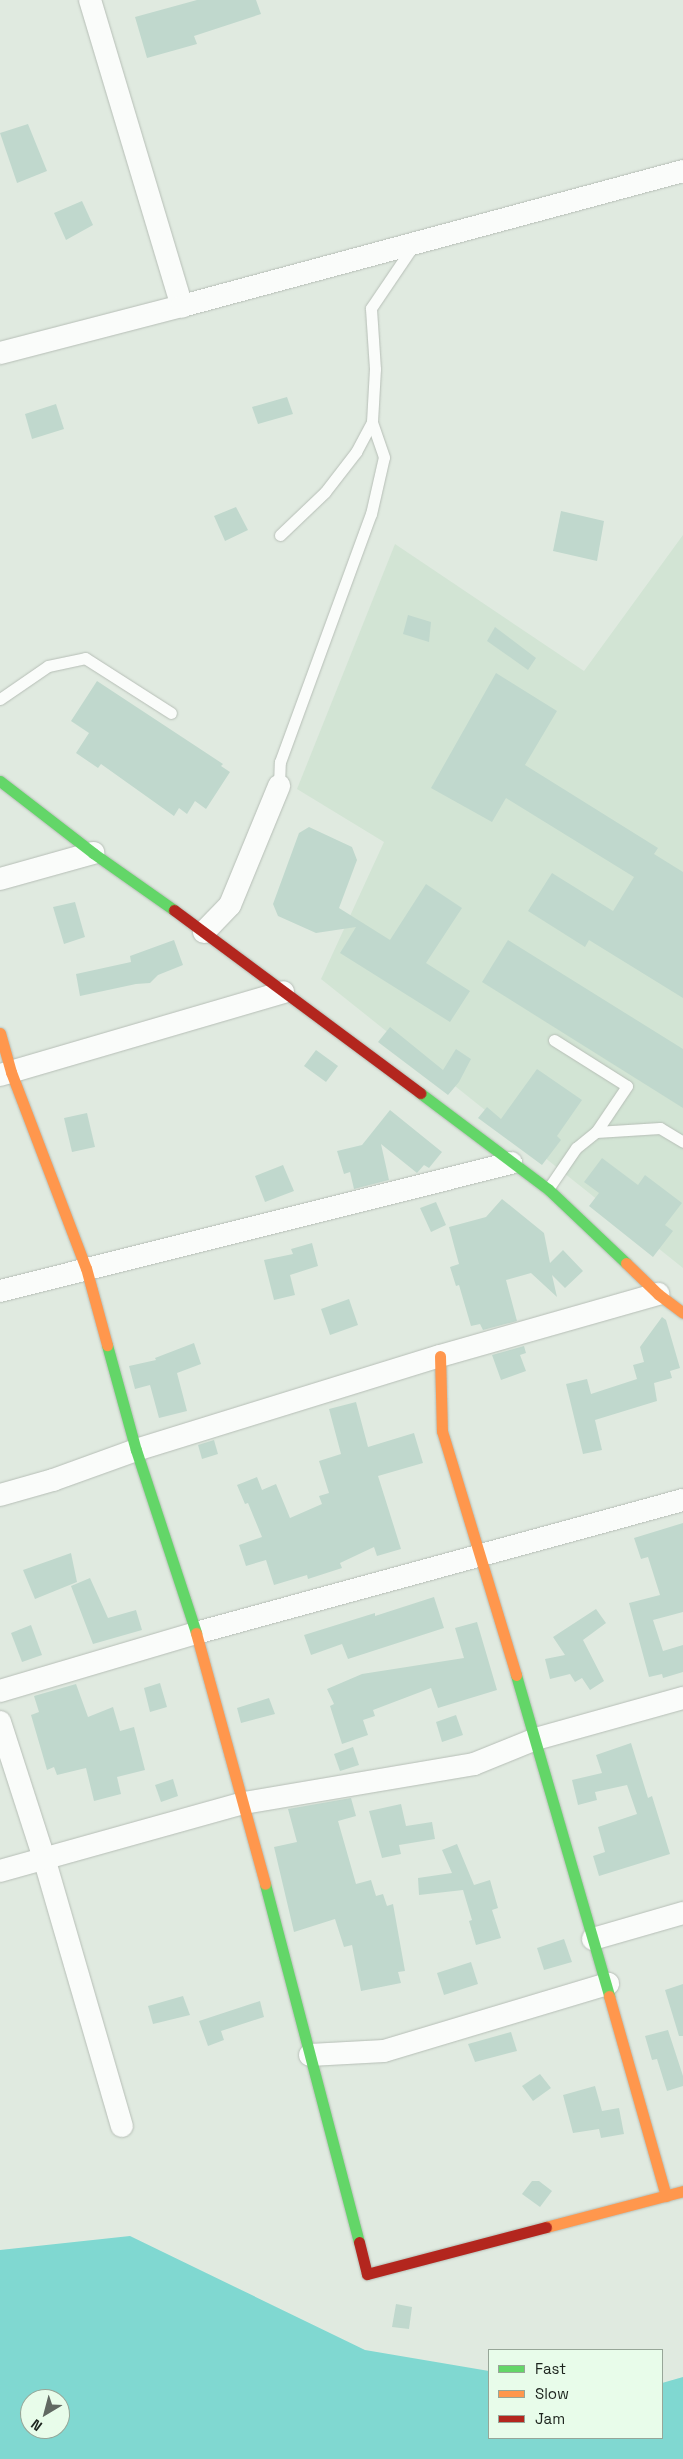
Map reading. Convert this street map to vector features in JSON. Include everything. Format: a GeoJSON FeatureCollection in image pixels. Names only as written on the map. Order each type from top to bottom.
{"type":"FeatureCollection","features":[{"type":"Feature","properties":{"kind":"street"},"geometry":{"type":"LineString","coordinates":[[90,0],[182,306]]}},
{"type":"Feature","properties":{"kind":"street"},"geometry":{"type":"LineString","coordinates":[[0,353],[415,244],[683,171]]}},
{"type":"Feature","properties":{"kind":"street"},"geometry":{"type":"LineString","coordinates":[[0,781],[93,853],[204,932],[548,1189],[658,1294],[683,1313]]}},
{"type":"Feature","properties":{"kind":"street"},"geometry":{"type":"LineString","coordinates":[[204,932],[230,905],[279,786]]}},
{"type":"Feature","properties":{"kind":"street"},"geometry":{"type":"LineString","coordinates":[[0,878],[93,853]]}},
{"type":"Feature","properties":{"kind":"street"},"geometry":{"type":"LineString","coordinates":[[6,1073],[283,992]]}},
{"type":"Feature","properties":{"kind":"street"},"geometry":{"type":"LineString","coordinates":[[0,1033],[6,1073],[86,1268],[136,1450],[196,1632],[244,1804],[367,2274],[683,2191]]}},
{"type":"Feature","properties":{"kind":"street"},"geometry":{"type":"LineString","coordinates":[[0,1291],[511,1163]]}},
{"type":"Feature","properties":{"kind":"street"},"geometry":{"type":"LineString","coordinates":[[0,1495],[53,1480],[136,1450],[440,1356],[658,1294]]}},
{"type":"Feature","properties":{"kind":"street"},"geometry":{"type":"LineString","coordinates":[[440,1356],[442,1431],[536,1738],[593,1939],[608,1984],[666,2196]]}},
{"type":"Feature","properties":{"kind":"street"},"geometry":{"type":"LineString","coordinates":[[0,1691],[196,1632],[481,1557],[683,1500]]}},
{"type":"Feature","properties":{"kind":"street"},"geometry":{"type":"LineString","coordinates":[[0,1870],[244,1804],[474,1764],[536,1738],[683,1698]]}},
{"type":"Feature","properties":{"kind":"street"},"geometry":{"type":"LineString","coordinates":[[0,1722],[44,1858],[122,2126]]}},
{"type":"Feature","properties":{"kind":"street"},"geometry":{"type":"LineString","coordinates":[[593,1939],[683,1913]]}},
{"type":"Feature","properties":{"kind":"street"},"geometry":{"type":"LineString","coordinates":[[310,2055],[384,2051],[608,1984]]}},
{"type":"Feature","properties":{"kind":"lane"},"geometry":{"type":"LineString","coordinates":[[279,786],[280,762],[371,514],[384,456],[372,422],[375,369],[371,308],[415,244]]}},
{"type":"Feature","properties":{"kind":"lane"},"geometry":{"type":"LineString","coordinates":[[280,535],[325,492],[356,452],[372,422]]}},
{"type":"Feature","properties":{"kind":"lane"},"geometry":{"type":"LineString","coordinates":[[0,699],[48,666],[85,658],[170,713]]}},
{"type":"Feature","properties":{"kind":"lane"},"geometry":{"type":"LineString","coordinates":[[548,1189],[576,1148],[596,1132],[627,1086],[554,1040]]}},
{"type":"Feature","properties":{"kind":"lane"},"geometry":{"type":"LineString","coordinates":[[596,1132],[660,1128],[683,1142]]}},
{"type":"Feature","properties":{"kind":"shaded area"},"geometry":{"type":"Polygon","coordinates":[[[683,535],[683,1268],[321,979],[384,842],[297,789],[395,544],[584,671],[683,535]]]}},
{"type":"Feature","properties":{"kind":"water"},"geometry":{"type":"Polygon","coordinates":[[[130,2236],[365,2350],[488,2371],[488,2439],[663,2439],[663,2383],[683,2377],[683,2459],[0,2459],[0,2250],[130,2236]]]}},
{"type":"Feature","properties":{"kind":"building"},"geometry":{"type":"Polygon","coordinates":[[[197,0],[256,0],[261,14],[194,36],[197,44],[147,58],[135,17],[197,0]]]}},
{"type":"Feature","properties":{"kind":"building"},"geometry":{"type":"Polygon","coordinates":[[[28,124],[47,171],[17,183],[0,133],[28,124]]]}},
{"type":"Feature","properties":{"kind":"building"},"geometry":{"type":"Polygon","coordinates":[[[82,201],[93,225],[66,240],[54,213],[82,201]]]}},
{"type":"Feature","properties":{"kind":"building"},"geometry":{"type":"Polygon","coordinates":[[[287,397],[293,414],[258,424],[252,407],[287,397]]]}},
{"type":"Feature","properties":{"kind":"building"},"geometry":{"type":"Polygon","coordinates":[[[56,404],[64,429],[32,439],[25,414],[56,404]]]}},
{"type":"Feature","properties":{"kind":"building"},"geometry":{"type":"Polygon","coordinates":[[[236,507],[248,530],[225,541],[214,516],[236,507]]]}},
{"type":"Feature","properties":{"kind":"building"},"geometry":{"type":"Polygon","coordinates":[[[561,511],[604,521],[597,561],[553,551],[561,511]]]}},
{"type":"Feature","properties":{"kind":"building"},"geometry":{"type":"Polygon","coordinates":[[[408,615],[431,622],[429,642],[403,634],[408,615]]]}},
{"type":"Feature","properties":{"kind":"building"},"geometry":{"type":"Polygon","coordinates":[[[495,627],[536,658],[528,670],[487,641],[495,627]]]}},
{"type":"Feature","properties":{"kind":"building"},"geometry":{"type":"Polygon","coordinates":[[[496,673],[557,711],[525,765],[658,848],[654,854],[683,872],[683,998],[589,940],[585,947],[528,911],[552,873],[613,911],[634,877],[506,798],[492,822],[431,788],[496,673]]]}},
{"type":"Feature","properties":{"kind":"building"},"geometry":{"type":"Polygon","coordinates":[[[97,681],[223,764],[221,766],[230,772],[206,809],[195,801],[187,814],[179,808],[174,816],[101,764],[98,768],[76,753],[89,733],[71,721],[97,681]]]}},
{"type":"Feature","properties":{"kind":"building"},"geometry":{"type":"Polygon","coordinates":[[[309,827],[352,847],[357,860],[339,908],[390,940],[426,884],[462,908],[426,963],[470,991],[450,1022],[340,953],[356,927],[316,933],[278,916],[273,904],[299,833],[309,827]]]}},
{"type":"Feature","properties":{"kind":"building"},"geometry":{"type":"Polygon","coordinates":[[[75,902],[85,937],[64,944],[53,907],[75,902]]]}},
{"type":"Feature","properties":{"kind":"building"},"geometry":{"type":"Polygon","coordinates":[[[174,940],[183,965],[158,975],[150,983],[136,984],[80,996],[76,974],[131,962],[130,956],[174,940]]]}},
{"type":"Feature","properties":{"kind":"building"},"geometry":{"type":"Polygon","coordinates":[[[508,940],[683,1049],[683,1108],[482,982],[508,940]]]}},
{"type":"Feature","properties":{"kind":"building"},"geometry":{"type":"Polygon","coordinates":[[[390,1027],[443,1070],[456,1049],[471,1059],[459,1082],[448,1095],[378,1042],[390,1027]]]}},
{"type":"Feature","properties":{"kind":"building"},"geometry":{"type":"Polygon","coordinates":[[[316,1050],[338,1066],[326,1082],[304,1066],[316,1050]]]}},
{"type":"Feature","properties":{"kind":"building"},"geometry":{"type":"Polygon","coordinates":[[[537,1069],[582,1100],[557,1136],[561,1140],[542,1165],[478,1118],[487,1107],[501,1119],[537,1069]]]}},
{"type":"Feature","properties":{"kind":"building"},"geometry":{"type":"Polygon","coordinates":[[[390,1110],[442,1152],[429,1168],[424,1165],[417,1173],[381,1144],[389,1180],[354,1189],[350,1172],[344,1174],[337,1151],[362,1145],[390,1110]]]}},
{"type":"Feature","properties":{"kind":"building"},"geometry":{"type":"Polygon","coordinates":[[[87,1113],[95,1147],[72,1152],[64,1118],[87,1113]]]}},
{"type":"Feature","properties":{"kind":"building"},"geometry":{"type":"Polygon","coordinates":[[[602,1158],[638,1185],[645,1175],[682,1203],[665,1225],[673,1231],[653,1257],[589,1206],[599,1193],[584,1182],[602,1158]]]}},
{"type":"Feature","properties":{"kind":"building"},"geometry":{"type":"Polygon","coordinates":[[[283,1165],[294,1191],[265,1202],[255,1176],[283,1165]]]}},
{"type":"Feature","properties":{"kind":"building"},"geometry":{"type":"Polygon","coordinates":[[[502,1199],[544,1233],[550,1263],[563,1250],[583,1271],[565,1288],[552,1275],[557,1297],[531,1273],[506,1280],[517,1321],[483,1330],[480,1324],[471,1326],[459,1285],[456,1286],[450,1267],[459,1264],[449,1227],[486,1217],[502,1199]]]}},
{"type":"Feature","properties":{"kind":"building"},"geometry":{"type":"Polygon","coordinates":[[[436,1202],[446,1225],[431,1232],[420,1208],[436,1202]]]}},
{"type":"Feature","properties":{"kind":"building"},"geometry":{"type":"Polygon","coordinates":[[[312,1243],[318,1266],[290,1275],[295,1295],[274,1300],[264,1260],[293,1254],[291,1249],[312,1243]]]}},
{"type":"Feature","properties":{"kind":"building"},"geometry":{"type":"Polygon","coordinates":[[[349,1299],[358,1325],[330,1335],[321,1309],[349,1299]]]}},
{"type":"Feature","properties":{"kind":"building"},"geometry":{"type":"Polygon","coordinates":[[[662,1317],[666,1320],[680,1368],[670,1371],[672,1378],[654,1383],[657,1401],[595,1420],[602,1450],[583,1454],[566,1384],[587,1379],[591,1394],[637,1379],[633,1365],[644,1362],[640,1347],[662,1317]]]}},
{"type":"Feature","properties":{"kind":"building"},"geometry":{"type":"Polygon","coordinates":[[[194,1343],[201,1364],[177,1373],[187,1411],[159,1418],[150,1385],[135,1389],[129,1366],[156,1360],[155,1358],[194,1343]]]}},
{"type":"Feature","properties":{"kind":"building"},"geometry":{"type":"Polygon","coordinates":[[[524,1346],[526,1353],[520,1355],[526,1371],[501,1380],[492,1355],[524,1346]]]}},
{"type":"Feature","properties":{"kind":"building"},"geometry":{"type":"Polygon","coordinates":[[[356,1402],[368,1447],[414,1433],[423,1463],[378,1476],[401,1549],[377,1556],[374,1547],[340,1563],[342,1568],[308,1579],[307,1575],[274,1585],[266,1560],[246,1566],[239,1545],[262,1537],[248,1503],[245,1504],[237,1485],[257,1477],[262,1490],[276,1484],[290,1518],[322,1504],[319,1496],[329,1493],[319,1461],[341,1454],[329,1409],[356,1402]]]}},
{"type":"Feature","properties":{"kind":"building"},"geometry":{"type":"Polygon","coordinates":[[[214,1440],[218,1454],[202,1459],[198,1445],[214,1440]]]}},
{"type":"Feature","properties":{"kind":"building"},"geometry":{"type":"Polygon","coordinates":[[[683,1523],[683,1612],[653,1620],[663,1651],[683,1645],[683,1672],[663,1678],[662,1674],[649,1677],[629,1603],[660,1595],[648,1557],[641,1559],[634,1538],[683,1523]]]}},
{"type":"Feature","properties":{"kind":"building"},"geometry":{"type":"Polygon","coordinates":[[[71,1553],[77,1582],[35,1599],[23,1570],[71,1553]]]}},
{"type":"Feature","properties":{"kind":"building"},"geometry":{"type":"Polygon","coordinates":[[[90,1578],[108,1618],[136,1610],[142,1630],[93,1644],[71,1586],[90,1578]]]}},
{"type":"Feature","properties":{"kind":"building"},"geometry":{"type":"Polygon","coordinates":[[[434,1597],[444,1628],[348,1659],[342,1644],[311,1655],[304,1635],[375,1613],[375,1616],[434,1597]]]}},
{"type":"Feature","properties":{"kind":"building"},"geometry":{"type":"Polygon","coordinates":[[[596,1609],[606,1623],[583,1640],[604,1681],[590,1690],[582,1678],[575,1682],[570,1674],[550,1679],[545,1659],[565,1655],[553,1637],[596,1609]]]}},
{"type":"Feature","properties":{"kind":"building"},"geometry":{"type":"Polygon","coordinates":[[[477,1622],[497,1690],[438,1708],[431,1688],[373,1710],[375,1716],[363,1720],[368,1735],[342,1744],[330,1706],[334,1704],[327,1689],[362,1674],[464,1658],[455,1628],[477,1622]]]}},
{"type":"Feature","properties":{"kind":"building"},"geometry":{"type":"Polygon","coordinates":[[[31,1625],[42,1655],[22,1662],[11,1633],[31,1625]]]}},
{"type":"Feature","properties":{"kind":"building"},"geometry":{"type":"Polygon","coordinates":[[[160,1683],[167,1707],[150,1712],[144,1688],[160,1683]]]}},
{"type":"Feature","properties":{"kind":"building"},"geometry":{"type":"Polygon","coordinates":[[[76,1684],[88,1717],[113,1707],[120,1731],[134,1727],[145,1770],[117,1777],[121,1794],[94,1801],[86,1768],[57,1775],[54,1767],[47,1770],[31,1715],[39,1712],[34,1696],[76,1684]]]}},
{"type":"Feature","properties":{"kind":"building"},"geometry":{"type":"Polygon","coordinates":[[[269,1698],[275,1714],[241,1723],[237,1708],[269,1698]]]}},
{"type":"Feature","properties":{"kind":"building"},"geometry":{"type":"Polygon","coordinates":[[[456,1715],[463,1735],[442,1742],[436,1722],[456,1715]]]}},
{"type":"Feature","properties":{"kind":"building"},"geometry":{"type":"Polygon","coordinates":[[[631,1743],[648,1798],[652,1796],[670,1854],[599,1876],[593,1856],[605,1852],[598,1827],[637,1814],[627,1785],[595,1792],[597,1800],[578,1805],[572,1780],[602,1773],[596,1755],[631,1743]]]}},
{"type":"Feature","properties":{"kind":"building"},"geometry":{"type":"Polygon","coordinates":[[[353,1747],[359,1765],[340,1771],[334,1754],[353,1747]]]}},
{"type":"Feature","properties":{"kind":"building"},"geometry":{"type":"Polygon","coordinates":[[[173,1779],[178,1796],[161,1802],[155,1785],[173,1779]]]}},
{"type":"Feature","properties":{"kind":"building"},"geometry":{"type":"Polygon","coordinates":[[[351,1798],[356,1816],[338,1821],[356,1884],[371,1880],[376,1896],[383,1894],[387,1906],[393,1904],[405,1971],[398,1972],[401,1983],[361,1991],[352,1945],[344,1947],[335,1919],[294,1932],[274,1847],[297,1842],[288,1809],[351,1798]]]}},
{"type":"Feature","properties":{"kind":"building"},"geometry":{"type":"Polygon","coordinates":[[[401,1804],[406,1826],[432,1822],[435,1839],[399,1845],[401,1854],[382,1858],[369,1811],[401,1804]]]}},
{"type":"Feature","properties":{"kind":"building"},"geometry":{"type":"Polygon","coordinates":[[[457,1844],[474,1885],[490,1880],[498,1908],[492,1910],[501,1938],[476,1945],[469,1921],[472,1920],[463,1890],[419,1895],[418,1878],[452,1873],[442,1850],[457,1844]]]}},
{"type":"Feature","properties":{"kind":"building"},"geometry":{"type":"Polygon","coordinates":[[[564,1939],[572,1962],[544,1970],[537,1948],[564,1939]]]}},
{"type":"Feature","properties":{"kind":"building"},"geometry":{"type":"Polygon","coordinates":[[[471,1962],[478,1984],[444,1995],[437,1973],[471,1962]]]}},
{"type":"Feature","properties":{"kind":"building"},"geometry":{"type":"Polygon","coordinates":[[[683,1984],[683,2036],[679,2036],[665,1990],[683,1984]]]}},
{"type":"Feature","properties":{"kind":"building"},"geometry":{"type":"Polygon","coordinates":[[[183,1996],[190,2015],[153,2024],[148,2006],[183,1996]]]}},
{"type":"Feature","properties":{"kind":"building"},"geometry":{"type":"Polygon","coordinates":[[[260,2001],[264,2017],[221,2031],[224,2040],[208,2046],[199,2021],[260,2001]]]}},
{"type":"Feature","properties":{"kind":"building"},"geometry":{"type":"Polygon","coordinates":[[[668,2030],[683,2076],[683,2086],[667,2091],[657,2059],[652,2060],[645,2036],[668,2030]]]}},
{"type":"Feature","properties":{"kind":"building"},"geometry":{"type":"Polygon","coordinates":[[[511,2032],[517,2051],[475,2062],[468,2044],[511,2032]]]}},
{"type":"Feature","properties":{"kind":"building"},"geometry":{"type":"Polygon","coordinates":[[[540,2074],[551,2088],[533,2101],[522,2086],[540,2074]]]}},
{"type":"Feature","properties":{"kind":"building"},"geometry":{"type":"Polygon","coordinates":[[[595,2086],[602,2111],[619,2108],[624,2134],[601,2138],[599,2129],[573,2133],[563,2095],[595,2086]]]}},
{"type":"Feature","properties":{"kind":"building"},"geometry":{"type":"Polygon","coordinates":[[[532,2181],[539,2181],[552,2191],[540,2207],[522,2194],[532,2181]]]}},
{"type":"Feature","properties":{"kind":"building"},"geometry":{"type":"Polygon","coordinates":[[[396,2304],[412,2307],[409,2329],[392,2327],[396,2304]]]}},
{"type":"Feature","properties":{"kind":"traffic: fast"},"geometry":{"type":"LineString","coordinates":[[0,781],[93,853],[174,910]]}},
{"type":"Feature","properties":{"kind":"traffic: fast"},"geometry":{"type":"LineString","coordinates":[[420,1093],[548,1189],[626,1263]]}},
{"type":"Feature","properties":{"kind":"traffic: fast"},"geometry":{"type":"LineString","coordinates":[[107,1345],[136,1450],[196,1633]]}},
{"type":"Feature","properties":{"kind":"traffic: fast"},"geometry":{"type":"LineString","coordinates":[[516,1675],[609,1996]]}},
{"type":"Feature","properties":{"kind":"traffic: fast"},"geometry":{"type":"LineString","coordinates":[[265,1884],[359,2242]]}},
{"type":"Feature","properties":{"kind":"traffic: slow"},"geometry":{"type":"LineString","coordinates":[[0,1033],[11,1072],[86,1268],[107,1345]]}},
{"type":"Feature","properties":{"kind":"traffic: slow"},"geometry":{"type":"LineString","coordinates":[[626,1263],[658,1294],[683,1313]]}},
{"type":"Feature","properties":{"kind":"traffic: slow"},"geometry":{"type":"LineString","coordinates":[[440,1356],[442,1431],[516,1675]]}},
{"type":"Feature","properties":{"kind":"traffic: slow"},"geometry":{"type":"LineString","coordinates":[[196,1633],[265,1884]]}},
{"type":"Feature","properties":{"kind":"traffic: slow"},"geometry":{"type":"LineString","coordinates":[[609,1996],[666,2196]]}},
{"type":"Feature","properties":{"kind":"traffic: slow"},"geometry":{"type":"LineString","coordinates":[[546,2227],[683,2191]]}},
{"type":"Feature","properties":{"kind":"traffic: jam"},"geometry":{"type":"LineString","coordinates":[[174,910],[420,1093]]}},
{"type":"Feature","properties":{"kind":"traffic: jam"},"geometry":{"type":"LineString","coordinates":[[359,2242],[367,2274],[546,2227]]}}]}
